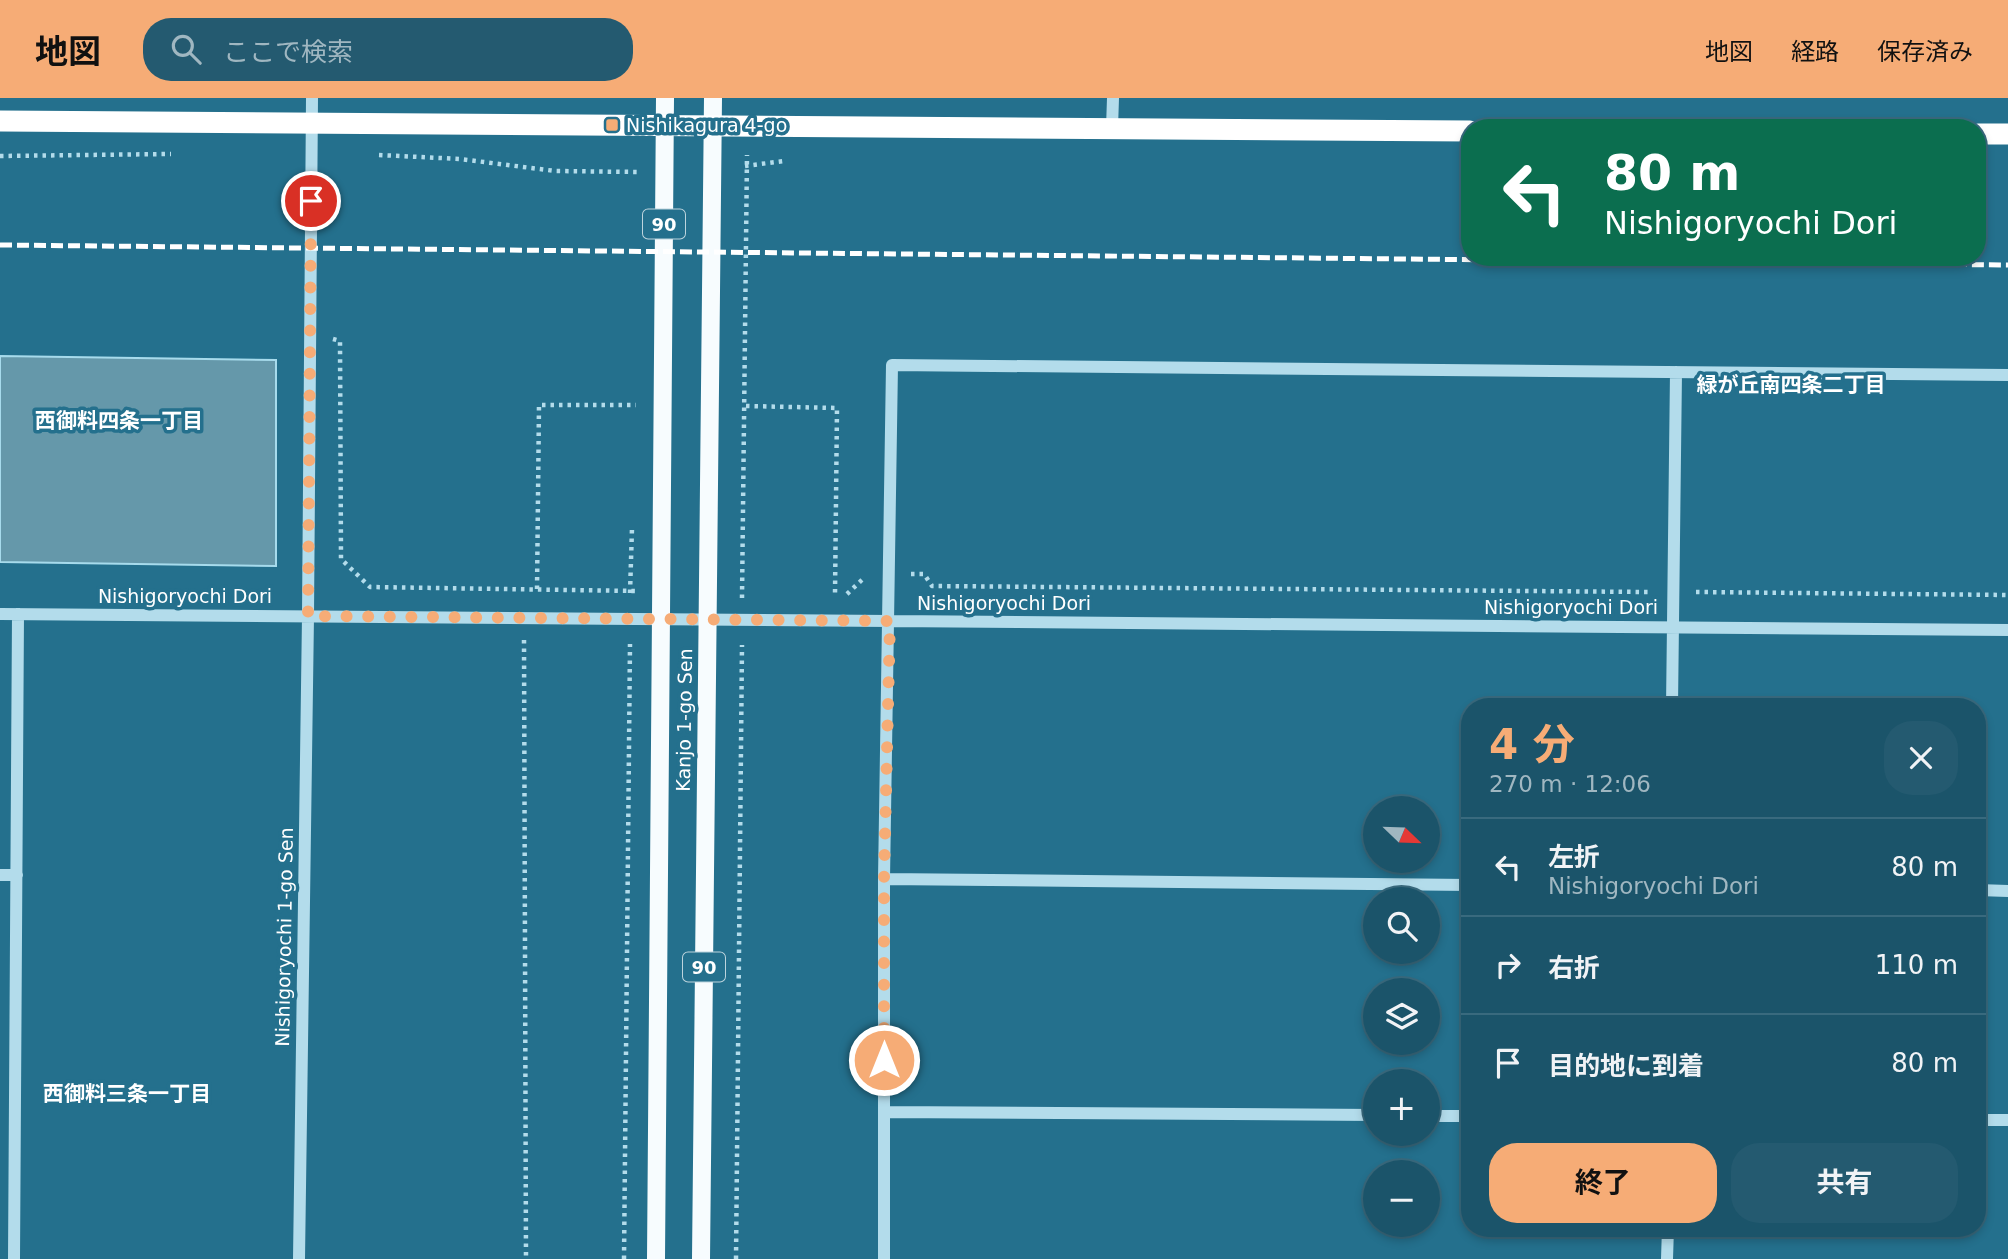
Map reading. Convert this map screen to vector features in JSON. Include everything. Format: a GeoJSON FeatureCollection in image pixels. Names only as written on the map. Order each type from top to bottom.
{"type":"FeatureCollection","features":[{"type":"Feature","properties":{"kind":"highway"},"geometry":{"type":"LineString","coordinates":[[0,121],[1461,131]]}},
{"type":"Feature","properties":{"kind":"highway"},"geometry":{"type":"LineString","coordinates":[[1986,134],[2008,134]]}},
{"type":"Feature","properties":{"kind":"main road","name":"Kanjo 1-go Sen"},"geometry":{"type":"LineString","coordinates":[[656,1259],[665,98]]}},
{"type":"Feature","properties":{"kind":"main road","name":"Kanjo 1-go Sen"},"geometry":{"type":"LineString","coordinates":[[701,1259],[713,98]]}},
{"type":"Feature","properties":{"kind":"street","name":"Nishigoryochi 1-go Sen"},"geometry":{"type":"LineString","coordinates":[[299,1259],[312,98]]}},
{"type":"Feature","properties":{"kind":"street"},"geometry":{"type":"LineString","coordinates":[[1112,98],[1112,128]]}},
{"type":"Feature","properties":{"kind":"street"},"geometry":{"type":"LineString","coordinates":[[884,1259],[884,879],[892,365],[2008,375]]}},
{"type":"Feature","properties":{"kind":"street"},"geometry":{"type":"LineString","coordinates":[[1672,698],[1676,372]]}},
{"type":"Feature","properties":{"kind":"street","name":"Nishigoryochi Dori"},"geometry":{"type":"LineString","coordinates":[[0,614],[2008,630]]}},
{"type":"Feature","properties":{"kind":"street"},"geometry":{"type":"LineString","coordinates":[[15,1259],[18,614]]}},
{"type":"Feature","properties":{"kind":"street"},"geometry":{"type":"LineString","coordinates":[[0,875],[17,875]]}},
{"type":"Feature","properties":{"kind":"street"},"geometry":{"type":"LineString","coordinates":[[884,879],[1461,886]]}},
{"type":"Feature","properties":{"kind":"street"},"geometry":{"type":"LineString","coordinates":[[1986,890],[2008,891]]}},
{"type":"Feature","properties":{"kind":"street"},"geometry":{"type":"LineString","coordinates":[[0,1103],[15,1103]]}},
{"type":"Feature","properties":{"kind":"street"},"geometry":{"type":"LineString","coordinates":[[884,1112],[1363,1115]]}},
{"type":"Feature","properties":{"kind":"street"},"geometry":{"type":"LineString","coordinates":[[1440,1116],[1461,1116]]}},
{"type":"Feature","properties":{"kind":"street"},"geometry":{"type":"LineString","coordinates":[[1986,1120],[2008,1120]]}},
{"type":"Feature","properties":{"kind":"street"},"geometry":{"type":"LineString","coordinates":[[1667,1259],[1668,1237]]}},
{"type":"Feature","properties":{"kind":"path"},"geometry":{"type":"LineString","coordinates":[[742,562],[747,350],[747,151]]}},
{"type":"Feature","properties":{"kind":"path"},"geometry":{"type":"LineString","coordinates":[[0,156],[176,154]]}},
{"type":"Feature","properties":{"kind":"path"},"geometry":{"type":"LineString","coordinates":[[366,155],[460,159],[555,172],[641,172]]}},
{"type":"Feature","properties":{"kind":"path"},"geometry":{"type":"LineString","coordinates":[[734,167],[785,161]]}},
{"type":"Feature","properties":{"kind":"path"},"geometry":{"type":"LineString","coordinates":[[310,330],[340,341],[341,559],[370,587],[646,591]]}},
{"type":"Feature","properties":{"kind":"path"},"geometry":{"type":"LineString","coordinates":[[537,589],[539,405],[636,405]]}},
{"type":"Feature","properties":{"kind":"path"},"geometry":{"type":"LineString","coordinates":[[746,406],[837,408],[835,594]]}},
{"type":"Feature","properties":{"kind":"path"},"geometry":{"type":"LineString","coordinates":[[888,574],[924,574],[932,586],[2008,595]]}},
{"type":"Feature","properties":{"kind":"path"},"geometry":{"type":"LineString","coordinates":[[740,593],[754,593]]}},
{"type":"Feature","properties":{"kind":"path"},"geometry":{"type":"LineString","coordinates":[[822,594],[849,594]]}},
{"type":"Feature","properties":{"kind":"path"},"geometry":{"type":"LineString","coordinates":[[523,618],[526,686],[526,1259]]}},
{"type":"Feature","properties":{"kind":"path"},"geometry":{"type":"LineString","coordinates":[[624,1259],[630,676]]}},
{"type":"Feature","properties":{"kind":"path"},"geometry":{"type":"LineString","coordinates":[[736,1259],[742,676]]}},
{"type":"Feature","properties":{"kind":"water"},"geometry":{"type":"Polygon","coordinates":[[[0,356],[276,360],[276,566],[0,562],[0,356]]]}},
{"type":"Feature","properties":{"kind":"railway"},"geometry":{"type":"LineString","coordinates":[[0,245],[1461,260]]}},
{"type":"Feature","properties":{"kind":"railway"},"geometry":{"type":"LineString","coordinates":[[1986,265],[2008,265]]}},
{"type":"Feature","properties":{"kind":"place","name":"Nishikagura 4-go"},"geometry":{"type":"Point","coordinates":[612,125]}},
{"type":"Feature","properties":{"kind":"district","name":"緑が丘南四条二丁目"},"geometry":{"type":"Point","coordinates":[1791,385]}},
{"type":"Feature","properties":{"kind":"district","name":"西御料四条一丁目"},"geometry":{"type":"Point","coordinates":[119,421]}},
{"type":"Feature","properties":{"kind":"district","name":"西御料三条一丁目"},"geometry":{"type":"Point","coordinates":[127,1094]}},
{"type":"Feature","properties":{"kind":"route"},"geometry":{"type":"LineString","coordinates":[[311,201],[308,616],[890,621],[884,879],[884,1060]]}}]}
